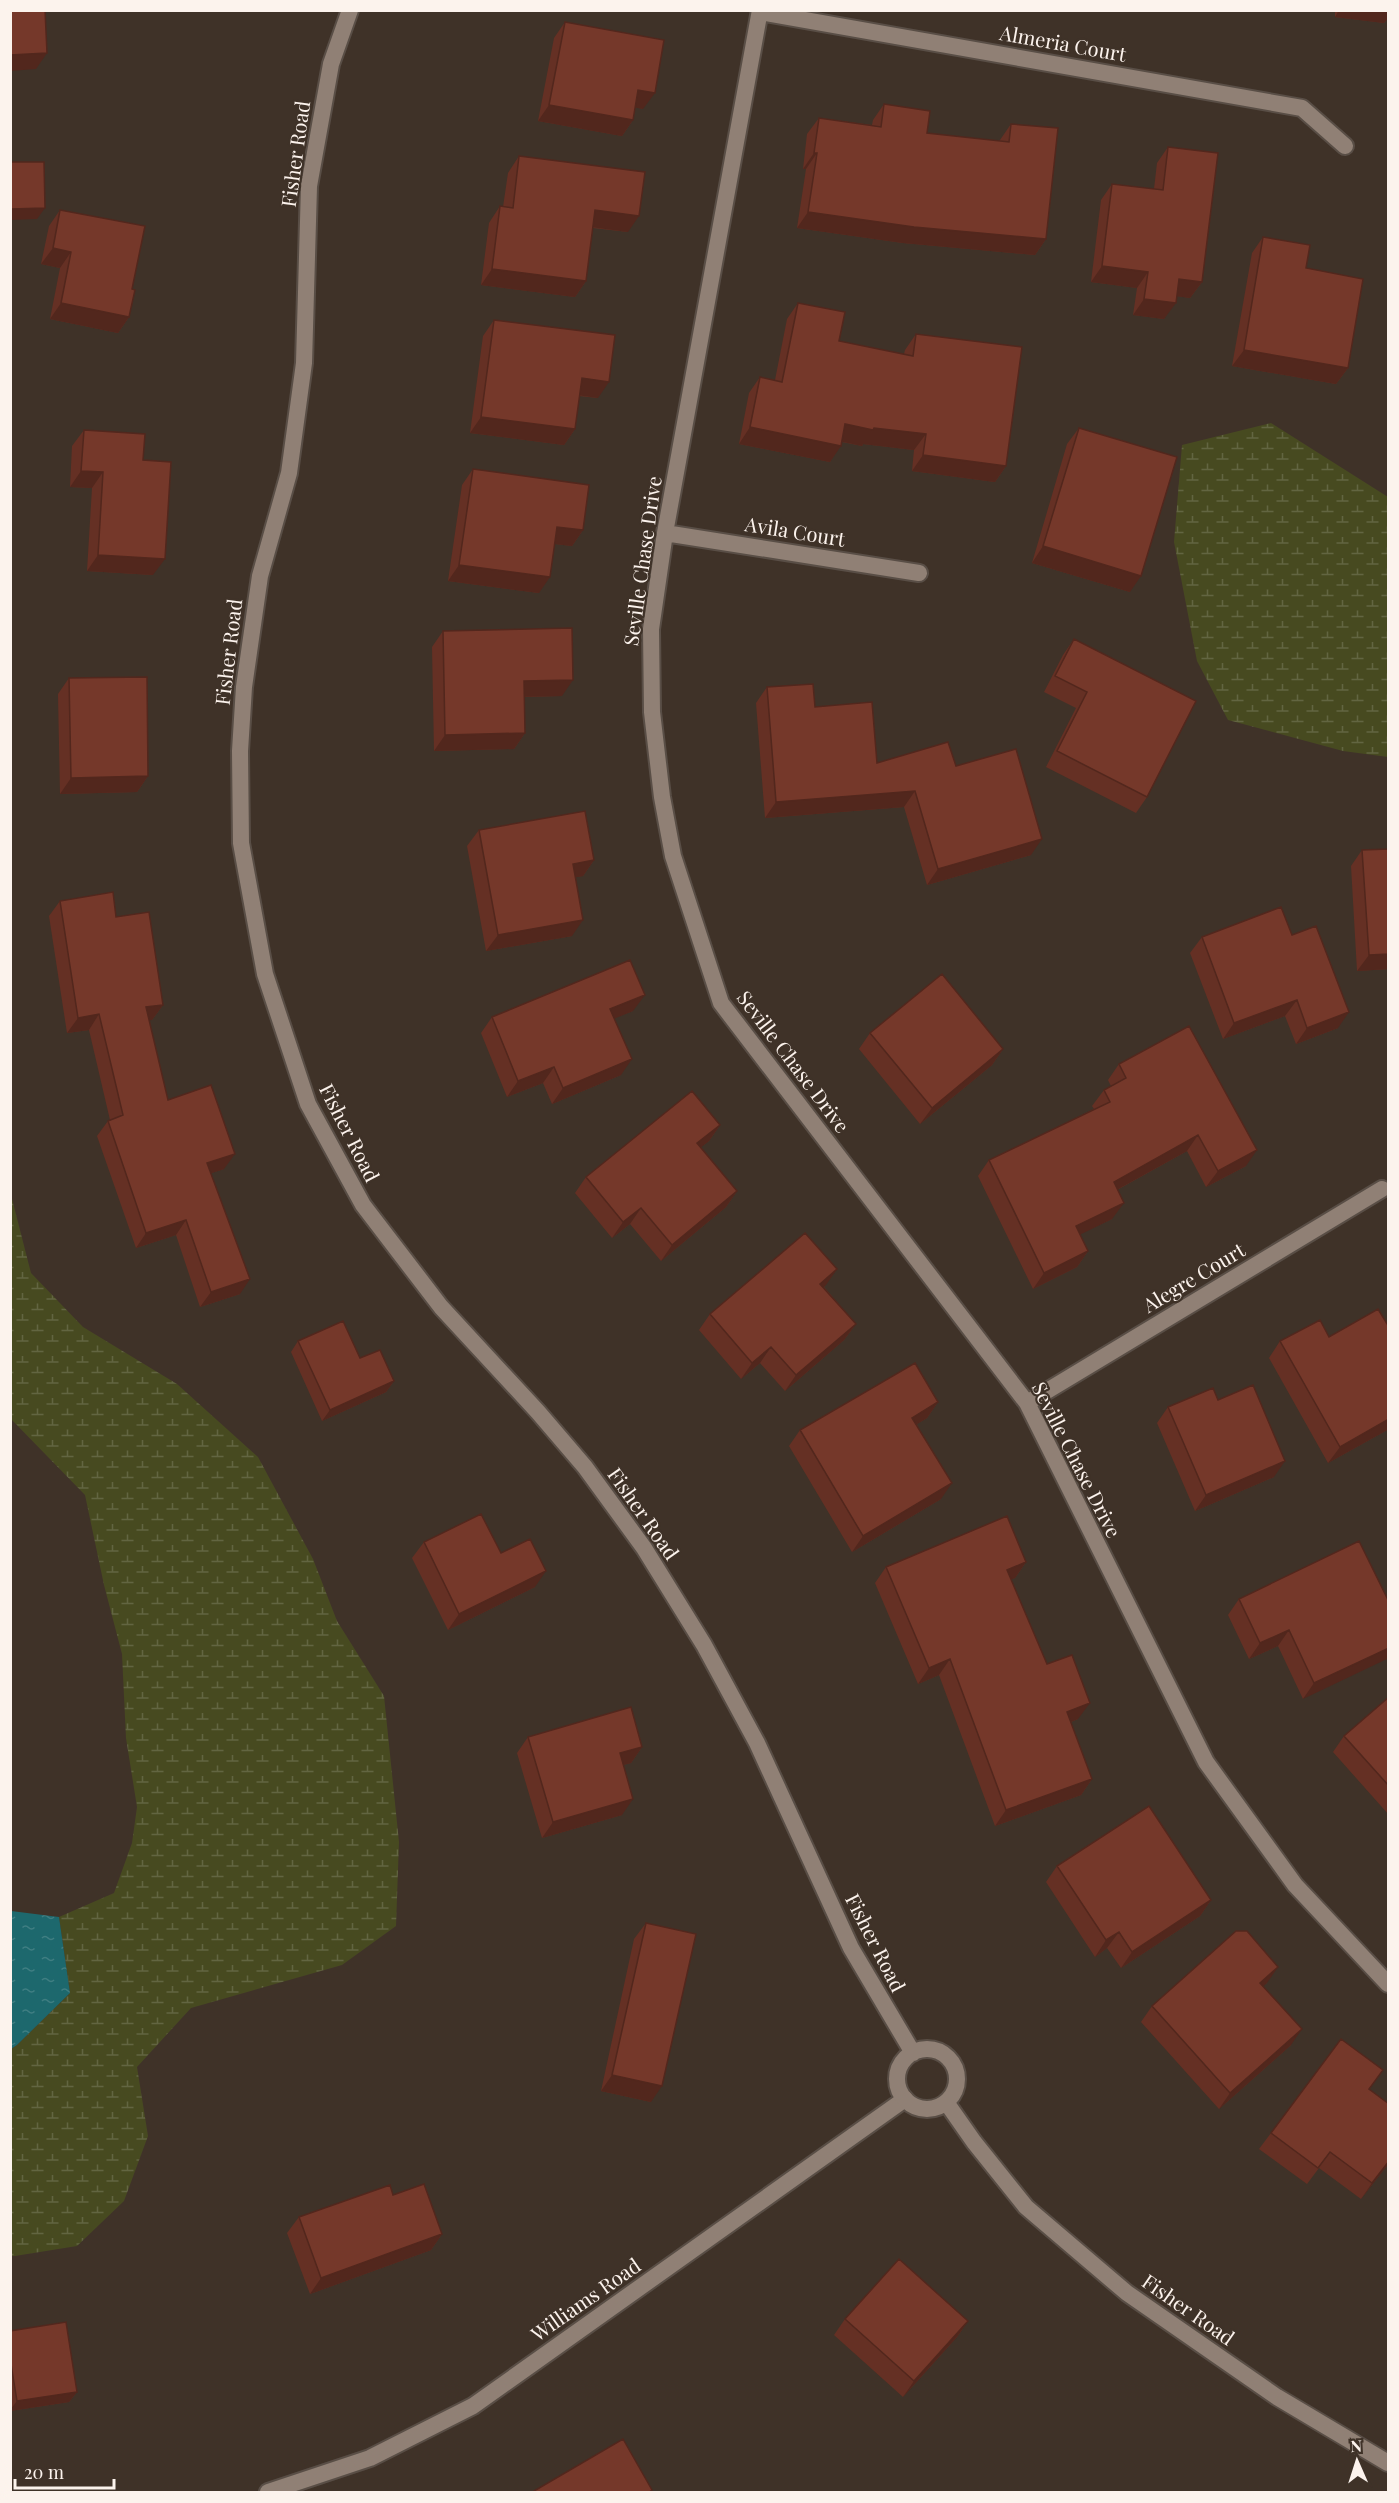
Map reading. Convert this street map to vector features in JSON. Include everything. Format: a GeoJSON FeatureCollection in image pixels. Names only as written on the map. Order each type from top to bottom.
{"type":"FeatureCollection","features":[{"type":"Feature","properties":{"kind":"street","name":"Fisher Road"},"geometry":{"type":"LineString","coordinates":[[350,10],[331,64],[309,186],[304,363],[289,472],[260,576],[244,687],[240,751],[241,843],[265,974],[308,1104],[363,1204],[441,1307],[538,1412],[585,1467],[644,1548],[704,1646],[757,1743],[852,1948],[913,2053]]}},
{"type":"Feature","properties":{"kind":"street","name":"Almeria Court"},"geometry":{"type":"LineString","coordinates":[[760,11],[1302,108],[1345,146]]}},
{"type":"Feature","properties":{"kind":"street","name":"Seville Chase Drive"},"geometry":{"type":"LineString","coordinates":[[760,11],[665,533],[651,629],[652,712],[662,797],[673,856],[721,1004],[1027,1403],[1206,1762],[1294,1886],[1389,1984]]}},
{"type":"Feature","properties":{"kind":"street","name":"Avila Court"},"geometry":{"type":"LineString","coordinates":[[665,533],[919,573]]}},
{"type":"Feature","properties":{"kind":"street","name":"Alegre Court"},"geometry":{"type":"LineString","coordinates":[[1027,1403],[1382,1189]]}},
{"type":"Feature","properties":{"kind":"street"},"geometry":{"type":"LineString","coordinates":[[926,2049],[936,2050],[952,2060],[957,2079],[956,2089],[945,2102],[934,2108],[924,2109],[914,2106],[904,2099],[897,2082],[897,2072],[901,2063],[913,2053],[926,2049]]}},
{"type":"Feature","properties":{"kind":"street","name":"Williams Road"},"geometry":{"type":"LineString","coordinates":[[268,2493],[370,2458],[473,2406],[904,2099]]}},
{"type":"Feature","properties":{"kind":"street","name":"Fisher Road"},"geometry":{"type":"LineString","coordinates":[[945,2102],[1026,2207],[1127,2293],[1277,2397],[1389,2463]]}},
{"type":"Feature","properties":{"kind":"green space"},"geometry":{"type":"Polygon","coordinates":[[[1271,423],[1388,497],[1388,757],[1343,751],[1228,720],[1197,661],[1174,542],[1182,445],[1271,423]]]}},
{"type":"Feature","properties":{"kind":"green space"},"geometry":{"type":"Polygon","coordinates":[[[10,1191],[31,1273],[83,1327],[177,1384],[258,1457],[313,1559],[337,1621],[384,1696],[399,1842],[396,1926],[342,1965],[191,2008],[137,2067],[148,2136],[124,2201],[77,2246],[15,2256],[10,2256],[11,2049],[70,1993],[59,1917],[114,1893],[132,1843],[137,1807],[126,1738],[122,1654],[104,1585],[85,1495],[11,1419],[10,1191]]]}},
{"type":"Feature","properties":{"kind":"water"},"geometry":{"type":"Polygon","coordinates":[[[11,1911],[59,1917],[70,1993],[11,2049],[11,1911]]]}},
{"type":"Feature","properties":{"kind":"building"},"geometry":{"type":"Polygon","coordinates":[[[10,10],[45,10],[47,53],[10,55],[10,10]]]}},
{"type":"Feature","properties":{"kind":"building"},"geometry":{"type":"Polygon","coordinates":[[[565,22],[664,40],[655,93],[638,90],[633,120],[549,105],[565,22]]]}},
{"type":"Feature","properties":{"kind":"building"},"geometry":{"type":"Polygon","coordinates":[[[884,104],[930,111],[927,133],[1009,142],[1011,124],[1058,128],[1046,239],[914,227],[808,212],[817,153],[814,153],[819,118],[881,127],[884,104]]]}},
{"type":"Feature","properties":{"kind":"building"},"geometry":{"type":"Polygon","coordinates":[[[1168,147],[1218,153],[1202,282],[1179,279],[1176,303],[1144,299],[1148,272],[1102,266],[1112,184],[1163,190],[1168,147]]]}},
{"type":"Feature","properties":{"kind":"building"},"geometry":{"type":"Polygon","coordinates":[[[519,156],[645,172],[639,216],[595,210],[586,281],[492,269],[500,206],[513,208],[519,156]]]}},
{"type":"Feature","properties":{"kind":"building"},"geometry":{"type":"Polygon","coordinates":[[[10,162],[44,162],[45,208],[10,209],[10,162]]]}},
{"type":"Feature","properties":{"kind":"building"},"geometry":{"type":"Polygon","coordinates":[[[60,210],[145,226],[132,289],[135,290],[129,317],[61,303],[71,252],[53,248],[60,210]]]}},
{"type":"Feature","properties":{"kind":"building"},"geometry":{"type":"Polygon","coordinates":[[[1263,237],[1310,245],[1306,268],[1363,279],[1348,368],[1244,350],[1263,237]]]}},
{"type":"Feature","properties":{"kind":"building"},"geometry":{"type":"Polygon","coordinates":[[[798,303],[845,312],[839,341],[913,356],[916,334],[1022,347],[1006,466],[923,455],[926,434],[874,428],[873,430],[845,424],[841,446],[750,427],[760,377],[782,382],[798,303]]]}},
{"type":"Feature","properties":{"kind":"building"},"geometry":{"type":"Polygon","coordinates":[[[494,320],[615,335],[609,382],[582,378],[575,429],[481,417],[494,320]]]}},
{"type":"Feature","properties":{"kind":"building"},"geometry":{"type":"Polygon","coordinates":[[[1079,428],[1177,457],[1141,576],[1043,546],[1079,428]]]}},
{"type":"Feature","properties":{"kind":"building"},"geometry":{"type":"Polygon","coordinates":[[[84,430],[145,434],[143,460],[171,462],[165,559],[98,555],[103,472],[81,471],[84,430]]]}},
{"type":"Feature","properties":{"kind":"building"},"geometry":{"type":"Polygon","coordinates":[[[473,469],[589,485],[583,530],[557,527],[550,577],[459,565],[473,469]]]}},
{"type":"Feature","properties":{"kind":"building"},"geometry":{"type":"Polygon","coordinates":[[[572,628],[573,680],[524,681],[525,733],[445,735],[443,631],[572,628]]]}},
{"type":"Feature","properties":{"kind":"building"},"geometry":{"type":"Polygon","coordinates":[[[1074,639],[1196,701],[1147,797],[1057,751],[1087,692],[1055,676],[1074,639]]]}},
{"type":"Feature","properties":{"kind":"building"},"geometry":{"type":"Polygon","coordinates":[[[147,677],[148,776],[71,778],[69,678],[147,677]]]}},
{"type":"Feature","properties":{"kind":"building"},"geometry":{"type":"Polygon","coordinates":[[[813,684],[815,707],[872,702],[877,763],[948,742],[956,766],[1016,749],[1042,839],[938,869],[915,791],[776,802],[767,687],[813,684]]]}},
{"type":"Feature","properties":{"kind":"building"},"geometry":{"type":"Polygon","coordinates":[[[585,811],[594,860],[573,864],[583,920],[498,935],[479,830],[585,811]]]}},
{"type":"Feature","properties":{"kind":"building"},"geometry":{"type":"Polygon","coordinates":[[[1389,849],[1389,954],[1369,955],[1362,850],[1389,849]]]}},
{"type":"Feature","properties":{"kind":"building"},"geometry":{"type":"Polygon","coordinates":[[[113,892],[116,917],[149,912],[163,1005],[146,1007],[168,1100],[211,1085],[235,1154],[207,1163],[250,1279],[211,1292],[186,1220],[146,1233],[108,1121],[123,1115],[99,1014],[78,1018],[60,901],[113,892]]]}},
{"type":"Feature","properties":{"kind":"building"},"geometry":{"type":"Polygon","coordinates":[[[1281,907],[1292,935],[1316,926],[1349,1012],[1307,1028],[1297,1000],[1234,1023],[1202,937],[1281,907]]]}},
{"type":"Feature","properties":{"kind":"building"},"geometry":{"type":"Polygon","coordinates":[[[630,960],[645,995],[610,1009],[632,1059],[563,1088],[554,1067],[518,1081],[492,1017],[630,960]]]}},
{"type":"Feature","properties":{"kind":"building"},"geometry":{"type":"Polygon","coordinates":[[[942,974],[1003,1049],[932,1108],[870,1033],[942,974]]]}},
{"type":"Feature","properties":{"kind":"building"},"geometry":{"type":"Polygon","coordinates":[[[1189,1026],[1257,1150],[1218,1171],[1198,1135],[1114,1182],[1124,1203],[1076,1226],[1088,1251],[1044,1273],[989,1160],[1110,1102],[1104,1090],[1126,1078],[1119,1064],[1189,1026]]]}},
{"type":"Feature","properties":{"kind":"building"},"geometry":{"type":"Polygon","coordinates":[[[692,1091],[720,1125],[697,1143],[737,1191],[672,1245],[641,1208],[623,1222],[586,1177],[692,1091]]]}},
{"type":"Feature","properties":{"kind":"building"},"geometry":{"type":"Polygon","coordinates":[[[805,1233],[837,1269],[820,1284],[856,1324],[796,1375],[771,1347],[752,1363],[710,1314],[805,1233]]]}},
{"type":"Feature","properties":{"kind":"building"},"geometry":{"type":"Polygon","coordinates":[[[1378,1309],[1389,1327],[1389,1419],[1340,1447],[1280,1341],[1320,1320],[1329,1337],[1378,1309]]]}},
{"type":"Feature","properties":{"kind":"building"},"geometry":{"type":"Polygon","coordinates":[[[343,1321],[360,1358],[380,1350],[394,1381],[330,1410],[298,1341],[343,1321]]]}},
{"type":"Feature","properties":{"kind":"building"},"geometry":{"type":"Polygon","coordinates":[[[915,1363],[938,1402],[912,1418],[952,1483],[863,1536],[800,1430],[915,1363]]]}},
{"type":"Feature","properties":{"kind":"building"},"geometry":{"type":"Polygon","coordinates":[[[1253,1385],[1285,1461],[1206,1495],[1168,1407],[1213,1388],[1218,1400],[1253,1385]]]}},
{"type":"Feature","properties":{"kind":"building"},"geometry":{"type":"Polygon","coordinates":[[[481,1514],[501,1553],[530,1539],[546,1571],[459,1614],[424,1542],[481,1514]]]}},
{"type":"Feature","properties":{"kind":"building"},"geometry":{"type":"Polygon","coordinates":[[[1007,1516],[1026,1562],[1007,1570],[1047,1664],[1072,1655],[1090,1703],[1067,1712],[1092,1779],[1006,1810],[950,1659],[929,1668],[886,1567],[1007,1516]]]}},
{"type":"Feature","properties":{"kind":"building"},"geometry":{"type":"Polygon","coordinates":[[[1359,1541],[1389,1602],[1389,1648],[1314,1683],[1289,1630],[1260,1643],[1239,1599],[1359,1541]]]}},
{"type":"Feature","properties":{"kind":"building"},"geometry":{"type":"Polygon","coordinates":[[[1389,1697],[1389,1786],[1344,1736],[1389,1697]]]}},
{"type":"Feature","properties":{"kind":"building"},"geometry":{"type":"Polygon","coordinates":[[[631,1707],[642,1747],[620,1753],[633,1799],[553,1822],[528,1737],[631,1707]]]}},
{"type":"Feature","properties":{"kind":"building"},"geometry":{"type":"Polygon","coordinates":[[[1149,1806],[1211,1900],[1132,1952],[1119,1932],[1106,1940],[1057,1866],[1149,1806]]]}},
{"type":"Feature","properties":{"kind":"building"},"geometry":{"type":"Polygon","coordinates":[[[646,1923],[696,1934],[662,2086],[612,2075],[646,1923]]]}},
{"type":"Feature","properties":{"kind":"building"},"geometry":{"type":"Polygon","coordinates":[[[1236,1931],[1247,1931],[1278,1967],[1260,1983],[1302,2029],[1230,2093],[1152,2006],[1236,1931]]]}},
{"type":"Feature","properties":{"kind":"building"},"geometry":{"type":"Polygon","coordinates":[[[1341,2039],[1383,2070],[1369,2089],[1389,2104],[1389,2161],[1372,2183],[1330,2152],[1318,2168],[1271,2133],[1341,2039]]]}},
{"type":"Feature","properties":{"kind":"building"},"geometry":{"type":"Polygon","coordinates":[[[424,2184],[442,2234],[321,2278],[299,2217],[390,2185],[393,2195],[424,2184]]]}},
{"type":"Feature","properties":{"kind":"building"},"geometry":{"type":"Polygon","coordinates":[[[899,2259],[968,2321],[914,2381],[845,2319],[899,2259]]]}},
{"type":"Feature","properties":{"kind":"building"},"geometry":{"type":"Polygon","coordinates":[[[66,2322],[77,2392],[17,2401],[10,2358],[10,2331],[66,2322]]]}},
{"type":"Feature","properties":{"kind":"building"},"geometry":{"type":"Polygon","coordinates":[[[623,2439],[652,2490],[648,2493],[534,2493],[534,2491],[623,2439]]]}}]}
